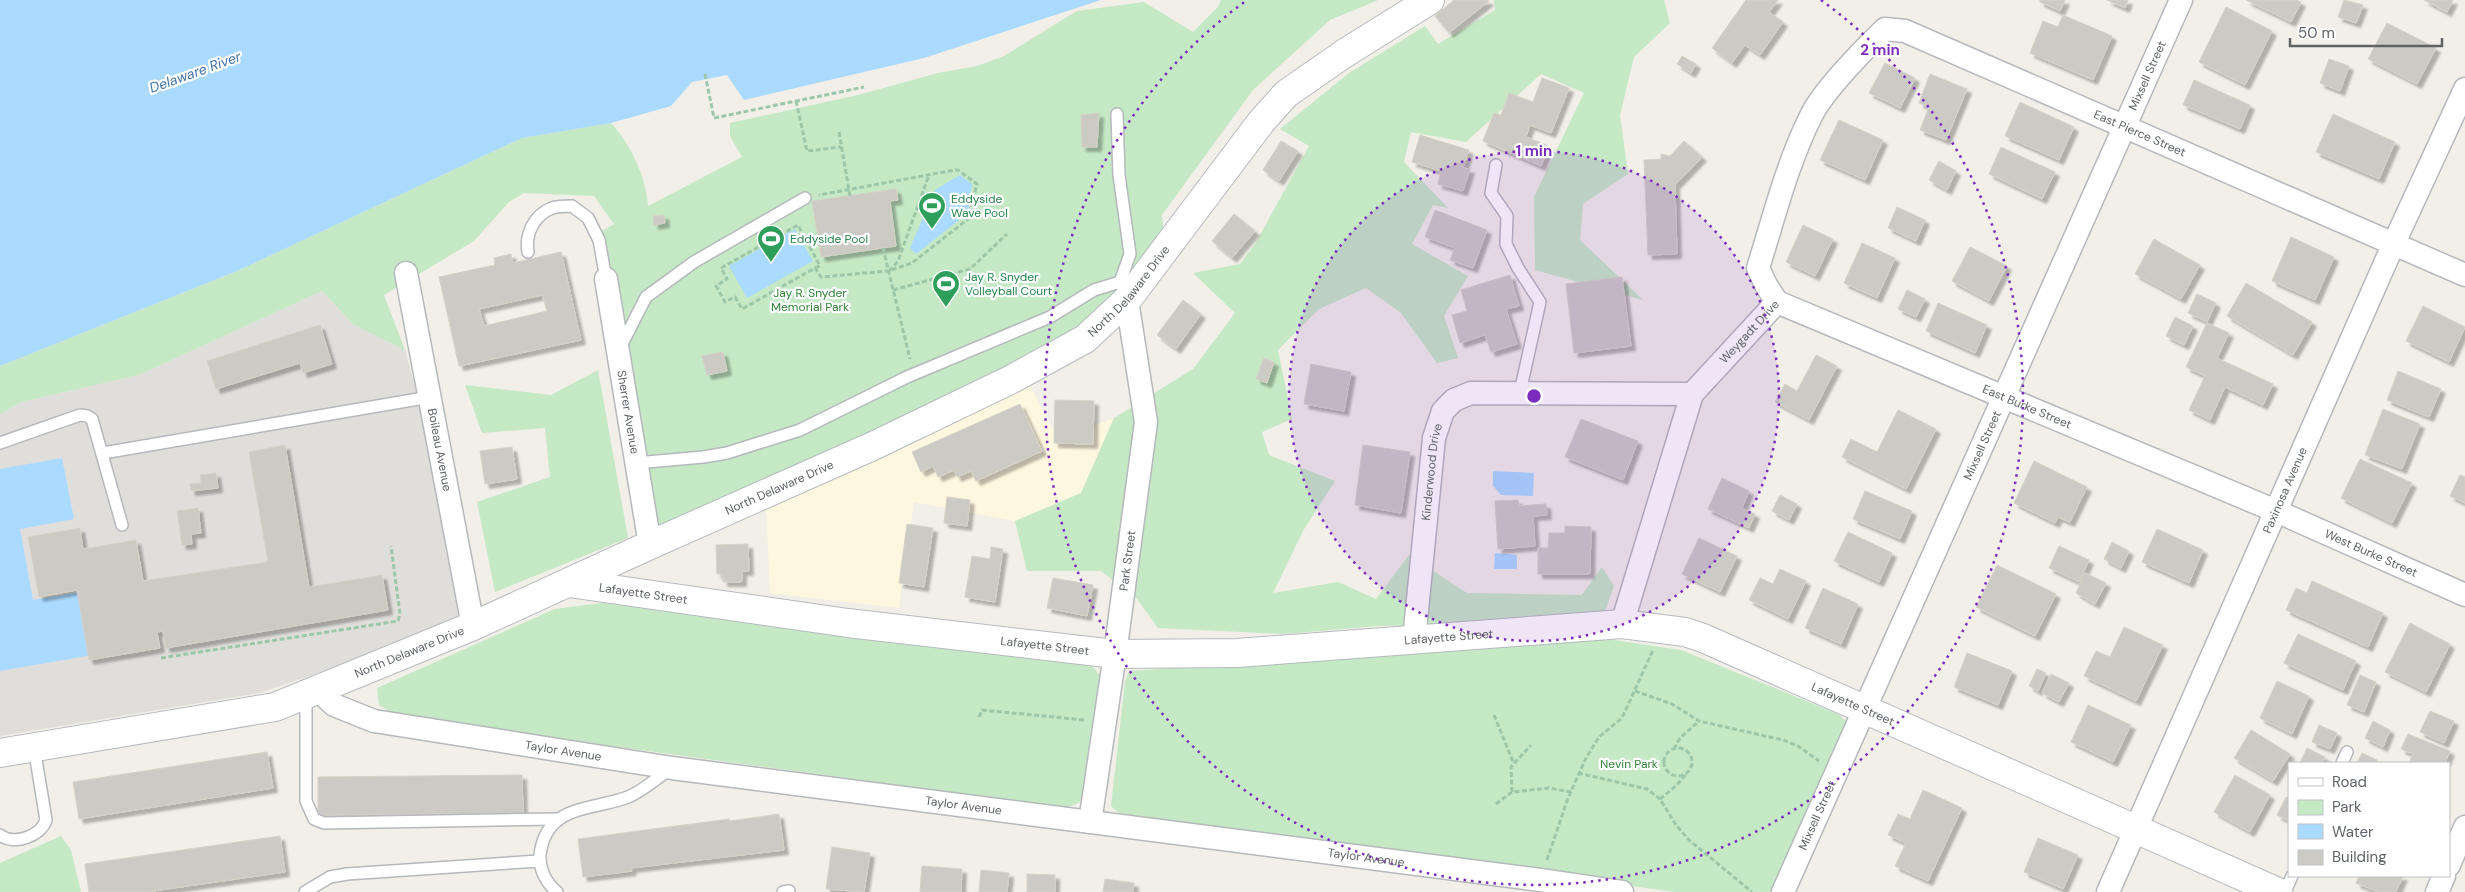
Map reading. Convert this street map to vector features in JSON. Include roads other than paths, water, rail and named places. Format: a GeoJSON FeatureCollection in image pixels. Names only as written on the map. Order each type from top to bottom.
{"type":"FeatureCollection","features":[{"type":"Feature","properties":{"kind":"street","name":"North Delaware Drive"},"geometry":{"type":"LineString","coordinates":[[0,753],[275,707],[473,626],[650,544],[873,446],[1012,379],[1085,339],[1261,122],[1286,94],[1345,53],[1430,0]]}},
{"type":"Feature","properties":{"kind":"street","name":"Mixsell Street"},"geometry":{"type":"LineString","coordinates":[[1783,892],[2180,0]]}},
{"type":"Feature","properties":{"kind":"street","name":"East Pierce Street"},"geometry":{"type":"LineString","coordinates":[[1885,29],[1905,32],[2465,275]]}},
{"type":"Feature","properties":{"kind":"street","name":"Weygadt Drive"},"geometry":{"type":"LineString","coordinates":[[1622,624],[1692,394],[1778,302],[1766,285],[1758,268],[1784,183],[1811,115],[1866,48],[1885,29]]}},
{"type":"Feature","properties":{"kind":"street","name":"Paxinosa Avenue"},"geometry":{"type":"LineString","coordinates":[[2108,892],[2394,243],[2465,89]]}},
{"type":"Feature","properties":{"kind":"street","name":"Boileau Avenue"},"geometry":{"type":"LineString","coordinates":[[406,273],[473,626]]}},
{"type":"Feature","properties":{"kind":"street","name":"Sherrer Avenue"},"geometry":{"type":"LineString","coordinates":[[606,279],[650,544]]}},
{"type":"Feature","properties":{"kind":"street","name":"Park Street"},"geometry":{"type":"LineString","coordinates":[[1090,822],[1116,654],[1146,422],[1123,291]]}},
{"type":"Feature","properties":{"kind":"street","name":"East Burke Street"},"geometry":{"type":"LineString","coordinates":[[1778,302],[2276,511]]}},
{"type":"Feature","properties":{"kind":"street","name":"Kinderwood Drive"},"geometry":{"type":"LineString","coordinates":[[1414,640],[1434,438],[1443,411],[1454,400],[1471,393],[1692,394]]}},
{"type":"Feature","properties":{"kind":"street","name":"West Burke Street"},"geometry":{"type":"LineString","coordinates":[[2276,511],[2465,595]]}},
{"type":"Feature","properties":{"kind":"street","name":"Lafayette Street"},"geometry":{"type":"LineString","coordinates":[[569,583],[848,623],[1116,654],[1237,652],[1622,624],[1685,632],[1703,638],[2278,892]]}},
{"type":"Feature","properties":{"kind":"street","name":"Taylor Avenue"},"geometry":{"type":"LineString","coordinates":[[312,692],[334,705],[374,721],[672,768],[1622,892]]}},
{"type":"Feature","properties":{"kind":"street"},"geometry":{"type":"LineString","coordinates":[[2450,863],[2465,828]]}},
{"type":"Feature","properties":{"kind":"street"},"geometry":{"type":"LineString","coordinates":[[2437,892],[2444,877]]}},
{"type":"Feature","properties":{"kind":"lane"},"geometry":{"type":"LineString","coordinates":[[636,463],[727,453],[800,430],[914,374],[1050,317],[1094,290],[1123,291],[1130,254],[1119,175],[1117,114]]}},
{"type":"Feature","properties":{"kind":"lane"},"geometry":{"type":"LineString","coordinates":[[1496,165],[1490,193],[1507,216],[1506,244],[1518,268],[1540,302],[1520,392]]}},
{"type":"Feature","properties":{"kind":"lane"},"geometry":{"type":"LineString","coordinates":[[618,352],[646,297],[694,262],[805,198]]}},
{"type":"Feature","properties":{"kind":"lane"},"geometry":{"type":"LineString","coordinates":[[528,252],[527,244],[531,225],[552,208],[572,206],[588,218],[599,240],[606,279]]}},
{"type":"Feature","properties":{"kind":"lane"},"geometry":{"type":"LineString","coordinates":[[103,453],[430,397]]}},
{"type":"Feature","properties":{"kind":"lane"},"geometry":{"type":"LineString","coordinates":[[0,443],[80,415],[92,419],[122,525]]}},
{"type":"Feature","properties":{"kind":"lane"},"geometry":{"type":"LineString","coordinates":[[312,692],[306,801],[314,819],[324,823],[556,819],[568,813],[630,796],[672,768]]}},
{"type":"Feature","properties":{"kind":"lane"},"geometry":{"type":"LineString","coordinates":[[0,834],[5,838],[15,839],[36,835],[44,827],[46,820],[34,747]]}},
{"type":"Feature","properties":{"kind":"lane"},"geometry":{"type":"LineString","coordinates":[[2342,762],[2347,752]]}},
{"type":"Feature","properties":{"kind":"lane"},"geometry":{"type":"LineString","coordinates":[[550,889],[539,861],[542,839],[556,819]]}},
{"type":"Feature","properties":{"kind":"lane"},"geometry":{"type":"LineString","coordinates":[[305,892],[330,877],[347,874],[539,861]]}},
{"type":"Feature","properties":{"kind":"lane"},"geometry":{"type":"LineString","coordinates":[[2285,892],[2292,877]]}},
{"type":"Feature","properties":{"kind":"lane"},"geometry":{"type":"LineString","coordinates":[[783,892],[789,892]]}},
{"type":"Feature","properties":{"kind":"water","name":"Delaware River"},"geometry":{"type":"Polygon","coordinates":[[[0,0],[1101,0],[924,58],[744,100],[727,75],[692,82],[671,106],[611,123],[522,138],[237,271],[0,366],[0,0]]]}},
{"type":"Feature","properties":{"kind":"water","name":"Eddyside Wave Pool"},"geometry":{"type":"Polygon","coordinates":[[[960,175],[972,184],[968,213],[916,254],[910,248],[935,190],[960,175]]]}},
{"type":"Feature","properties":{"kind":"water","name":"Eddyside Pool"},"geometry":{"type":"Polygon","coordinates":[[[795,229],[813,261],[747,298],[729,266],[795,229]]]}},
{"type":"Feature","properties":{"kind":"water"},"geometry":{"type":"Polygon","coordinates":[[[62,458],[74,519],[20,529],[33,600],[80,592],[92,655],[0,671],[0,469],[62,458]]]}},
{"type":"Feature","properties":{"kind":"water"},"geometry":{"type":"Polygon","coordinates":[[[1493,471],[1534,473],[1533,496],[1501,495],[1493,486],[1493,471]]]}},
{"type":"Feature","properties":{"kind":"water"},"geometry":{"type":"Polygon","coordinates":[[[1495,553],[1517,555],[1517,569],[1494,569],[1495,553]]]}},
{"type":"Feature","properties":{"kind":"place","name":"Eddyside Wave Pool"},"geometry":{"type":"Point","coordinates":[932,230]}},
{"type":"Feature","properties":{"kind":"place","name":"Eddyside Pool"},"geometry":{"type":"Point","coordinates":[771,263]}},
{"type":"Feature","properties":{"kind":"place","name":"Jay R. Snyder Volleyball Court"},"geometry":{"type":"Point","coordinates":[946,308]}},
{"type":"Feature","properties":{"kind":"park label","name":"Jay R. Snyder Memorial Park"},"geometry":{"type":"Point","coordinates":[810,300]}},
{"type":"Feature","properties":{"kind":"park label","name":"Nevin Park"},"geometry":{"type":"Point","coordinates":[1629,764]}}]}
